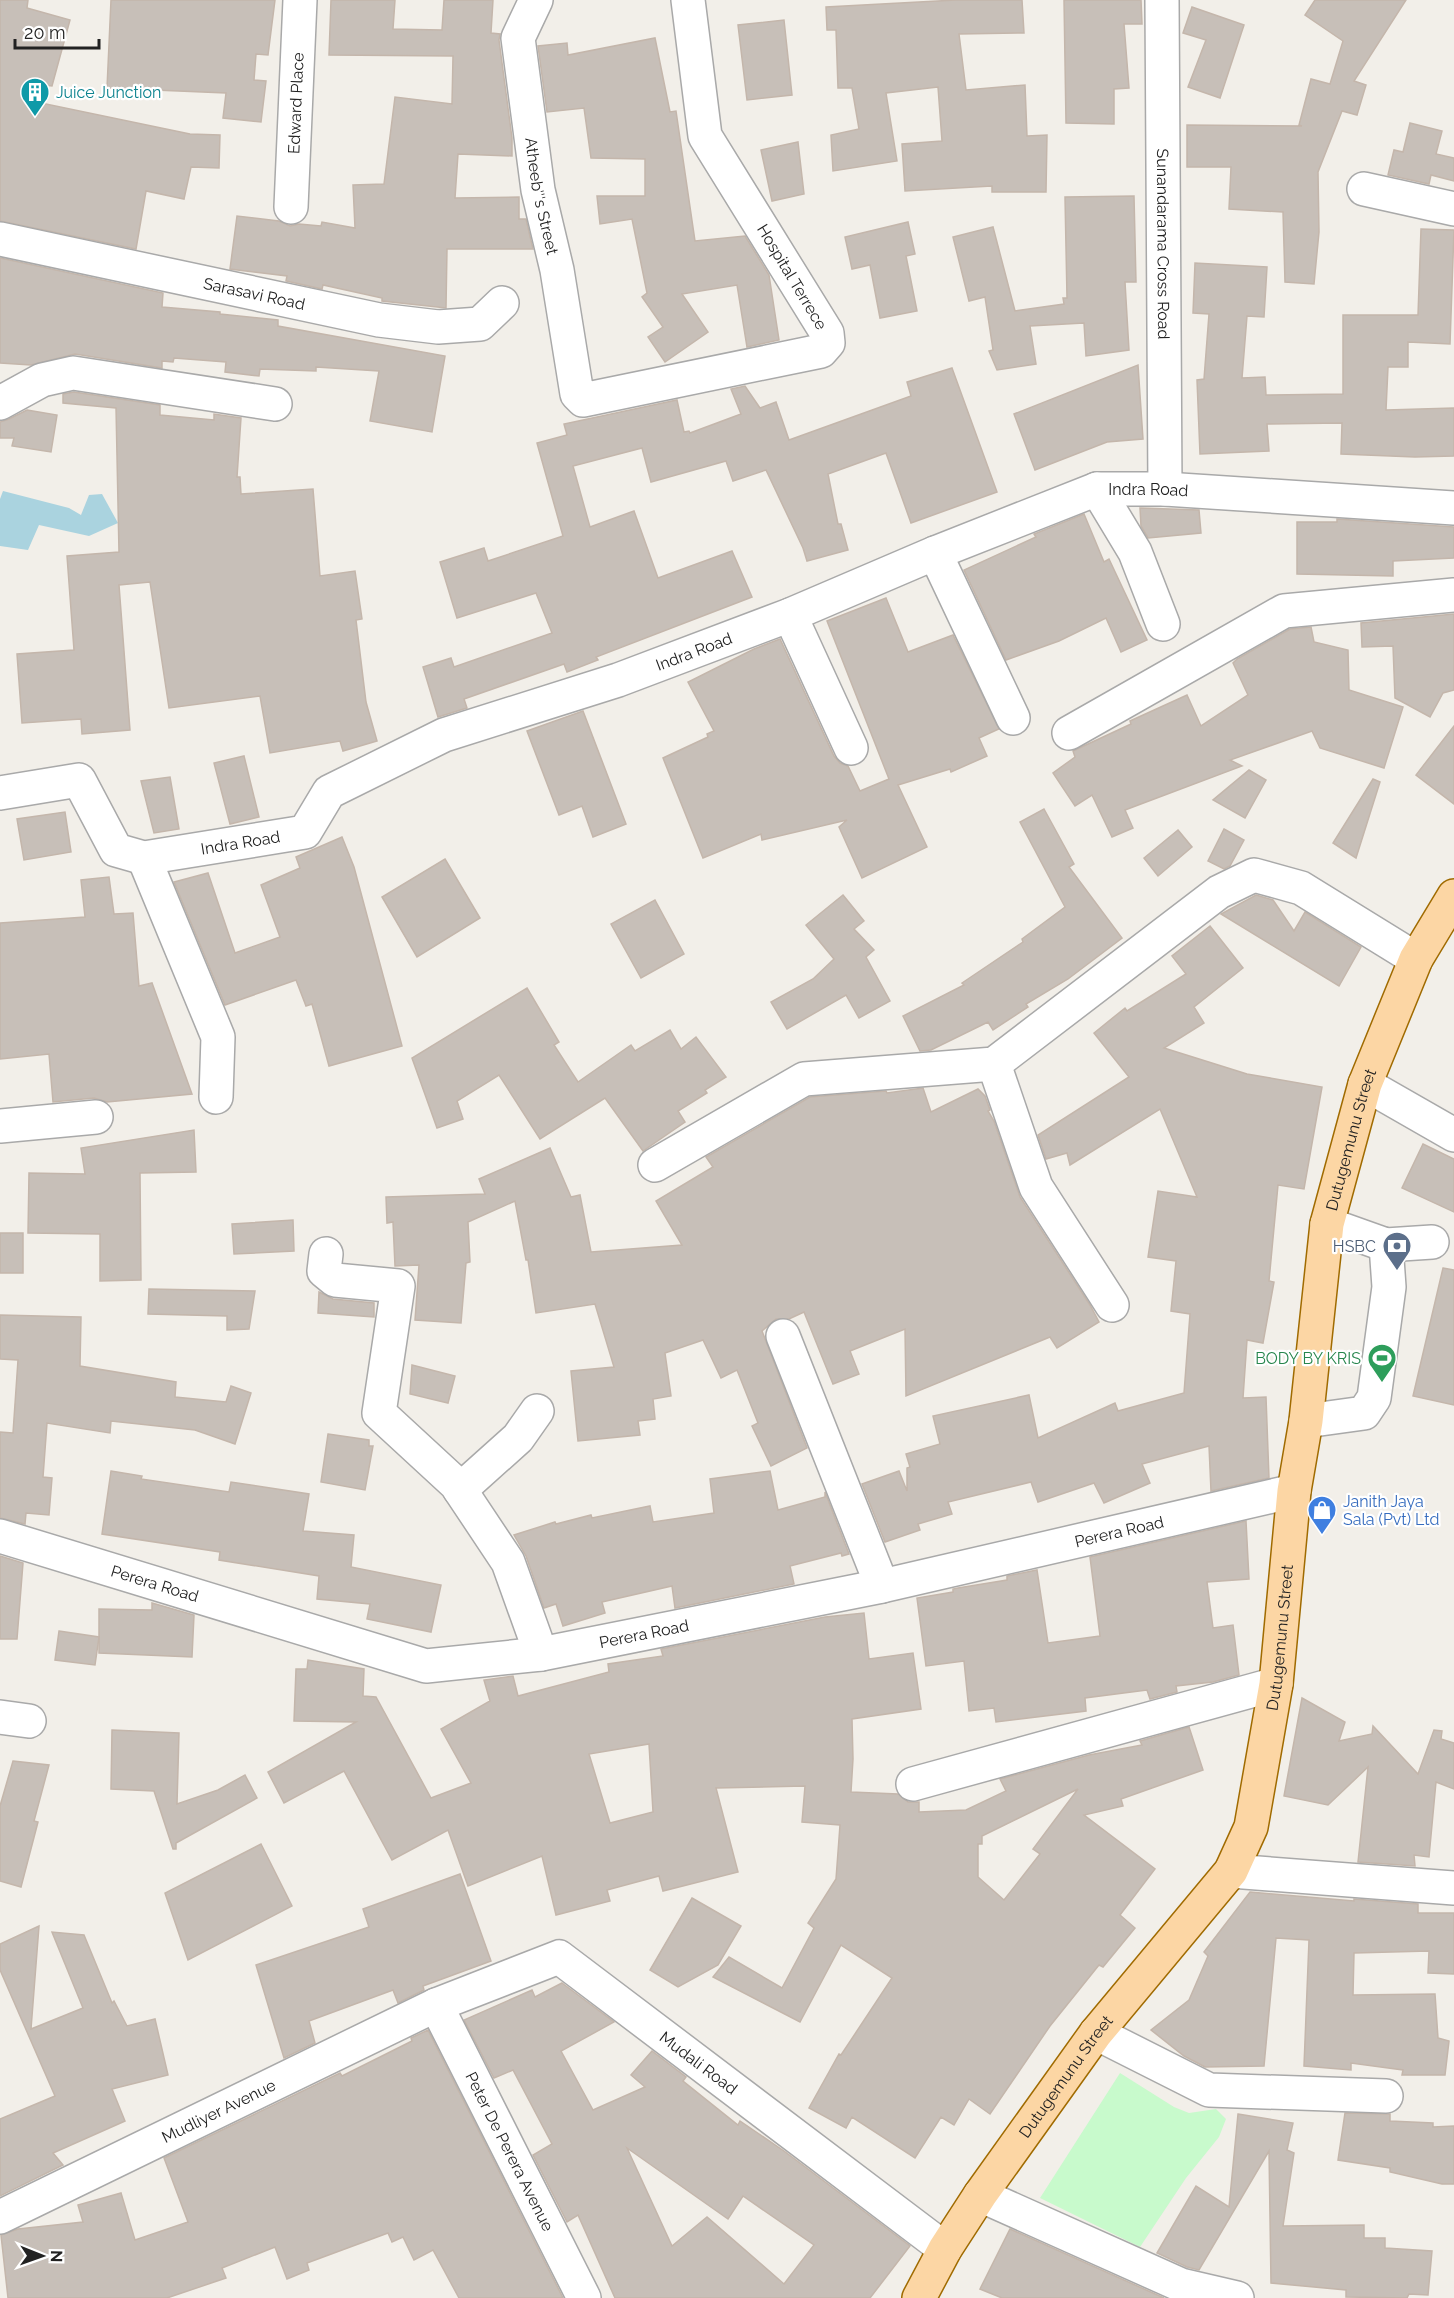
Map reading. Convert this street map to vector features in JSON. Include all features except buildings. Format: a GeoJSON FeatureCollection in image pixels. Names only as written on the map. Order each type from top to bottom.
{"type":"FeatureCollection","features":[{"type":"Feature","properties":{"kind":"main road","name":"Dutugemunu Street"},"geometry":{"type":"LineString","coordinates":[[919,2298],[945,2249],[980,2195],[1096,2033],[1231,1871],[1251,1827],[1276,1684],[1294,1491],[1306,1421],[1328,1224],[1365,1084],[1416,959],[1454,896]]}},
{"type":"Feature","properties":{"kind":"street","name":"Edward Place"},"geometry":{"type":"LineString","coordinates":[[291,207],[300,0]]}},
{"type":"Feature","properties":{"kind":"street","name":"Atheeb'''s Street"},"geometry":{"type":"LineString","coordinates":[[536,0],[518,38],[538,190],[557,270],[577,394]]}},
{"type":"Feature","properties":{"kind":"street","name":"Hospital Terrece"},"geometry":{"type":"LineString","coordinates":[[577,394],[583,400],[821,351],[828,343],[827,333],[705,136],[688,0]]}},
{"type":"Feature","properties":{"kind":"street","name":"Sunandarama Cross Road"},"geometry":{"type":"LineString","coordinates":[[1162,0],[1165,489]]}},
{"type":"Feature","properties":{"kind":"street"},"geometry":{"type":"LineString","coordinates":[[1364,189],[1454,209]]}},
{"type":"Feature","properties":{"kind":"street","name":"Sarasavi Road"},"geometry":{"type":"LineString","coordinates":[[0,239],[379,320],[438,327],[480,324],[502,303]]}},
{"type":"Feature","properties":{"kind":"street"},"geometry":{"type":"LineString","coordinates":[[0,403],[42,380],[73,372],[275,404]]}},
{"type":"Feature","properties":{"kind":"street","name":"Indra Road"},"geometry":{"type":"LineString","coordinates":[[0,793],[79,780],[116,850],[144,858],[305,832],[328,792],[444,735],[618,680],[790,615],[935,553],[1097,489],[1165,489],[1454,508]]}},
{"type":"Feature","properties":{"kind":"street"},"geometry":{"type":"LineString","coordinates":[[1097,489],[1135,552],[1163,624]]}},
{"type":"Feature","properties":{"kind":"street"},"geometry":{"type":"LineString","coordinates":[[935,553],[1013,718]]}},
{"type":"Feature","properties":{"kind":"street"},"geometry":{"type":"LineString","coordinates":[[1069,733],[1284,611],[1454,595]]}},
{"type":"Feature","properties":{"kind":"street"},"geometry":{"type":"LineString","coordinates":[[790,615],[851,748]]}},
{"type":"Feature","properties":{"kind":"street"},"geometry":{"type":"LineString","coordinates":[[144,858],[218,1036],[216,1097]]}},
{"type":"Feature","properties":{"kind":"street"},"geometry":{"type":"LineString","coordinates":[[655,1165],[804,1079],[994,1064],[1219,892],[1254,875],[1301,888],[1416,959]]}},
{"type":"Feature","properties":{"kind":"street"},"geometry":{"type":"LineString","coordinates":[[994,1064],[1036,1187],[1112,1305]]}},
{"type":"Feature","properties":{"kind":"street"},"geometry":{"type":"LineString","coordinates":[[1365,1084],[1454,1135]]}},
{"type":"Feature","properties":{"kind":"street"},"geometry":{"type":"LineString","coordinates":[[0,1126],[96,1117]]}},
{"type":"Feature","properties":{"kind":"street"},"geometry":{"type":"LineString","coordinates":[[1328,1224],[1386,1245],[1432,1242]]}},
{"type":"Feature","properties":{"kind":"street"},"geometry":{"type":"LineString","coordinates":[[1306,1421],[1364,1413],[1374,1398],[1389,1287],[1386,1245]]}},
{"type":"Feature","properties":{"kind":"street"},"geometry":{"type":"LineString","coordinates":[[326,1254],[324,1271],[335,1280],[398,1286],[379,1413],[456,1484],[508,1562],[541,1654]]}},
{"type":"Feature","properties":{"kind":"street"},"geometry":{"type":"LineString","coordinates":[[783,1336],[882,1586]]}},
{"type":"Feature","properties":{"kind":"street"},"geometry":{"type":"LineString","coordinates":[[460,1490],[518,1438],[537,1411]]}},
{"type":"Feature","properties":{"kind":"street","name":"Perera Road"},"geometry":{"type":"LineString","coordinates":[[0,1536],[426,1666],[541,1654],[882,1586],[1294,1491]]}},
{"type":"Feature","properties":{"kind":"street"},"geometry":{"type":"LineString","coordinates":[[913,1784],[1276,1684]]}},
{"type":"Feature","properties":{"kind":"street"},"geometry":{"type":"LineString","coordinates":[[1231,1871],[1454,1888]]}},
{"type":"Feature","properties":{"kind":"street","name":"Mudali Road"},"geometry":{"type":"LineString","coordinates":[[436,2004],[559,1957],[945,2249]]}},
{"type":"Feature","properties":{"kind":"street","name":"Mudliyer Avenue"},"geometry":{"type":"LineString","coordinates":[[0,2217],[436,2004]]}},
{"type":"Feature","properties":{"kind":"street","name":"Peter De Perera Avenue"},"geometry":{"type":"LineString","coordinates":[[436,2004],[584,2298]]}},
{"type":"Feature","properties":{"kind":"street"},"geometry":{"type":"LineString","coordinates":[[1096,2033],[1209,2090],[1386,2096]]}},
{"type":"Feature","properties":{"kind":"street"},"geometry":{"type":"LineString","coordinates":[[980,2195],[1181,2284],[1238,2298]]}},
{"type":"Feature","properties":{"kind":"green space"},"geometry":{"type":"Polygon","coordinates":[[[1120,2073],[1174,2107],[1189,2113],[1216,2109],[1226,2119],[1219,2137],[1186,2178],[1140,2247],[1040,2198],[1120,2073]]]}},
{"type":"Feature","properties":{"kind":"water"},"geometry":{"type":"Polygon","coordinates":[[[3,491],[69,508],[81,515],[89,495],[102,494],[118,523],[89,536],[39,525],[28,550],[0,546],[0,499],[3,491]]]}},
{"type":"Feature","properties":{"kind":"place","name":"Juice Junction"},"geometry":{"type":"Point","coordinates":[35,118]}},
{"type":"Feature","properties":{"kind":"place","name":"HSBC"},"geometry":{"type":"Point","coordinates":[1397,1272]}},
{"type":"Feature","properties":{"kind":"place","name":"BODY BY KRIS"},"geometry":{"type":"Point","coordinates":[1382,1384]}},
{"type":"Feature","properties":{"kind":"place","name":"Janith Jaya Sala (Pvt) Ltd"},"geometry":{"type":"Point","coordinates":[1322,1536]}}]}
